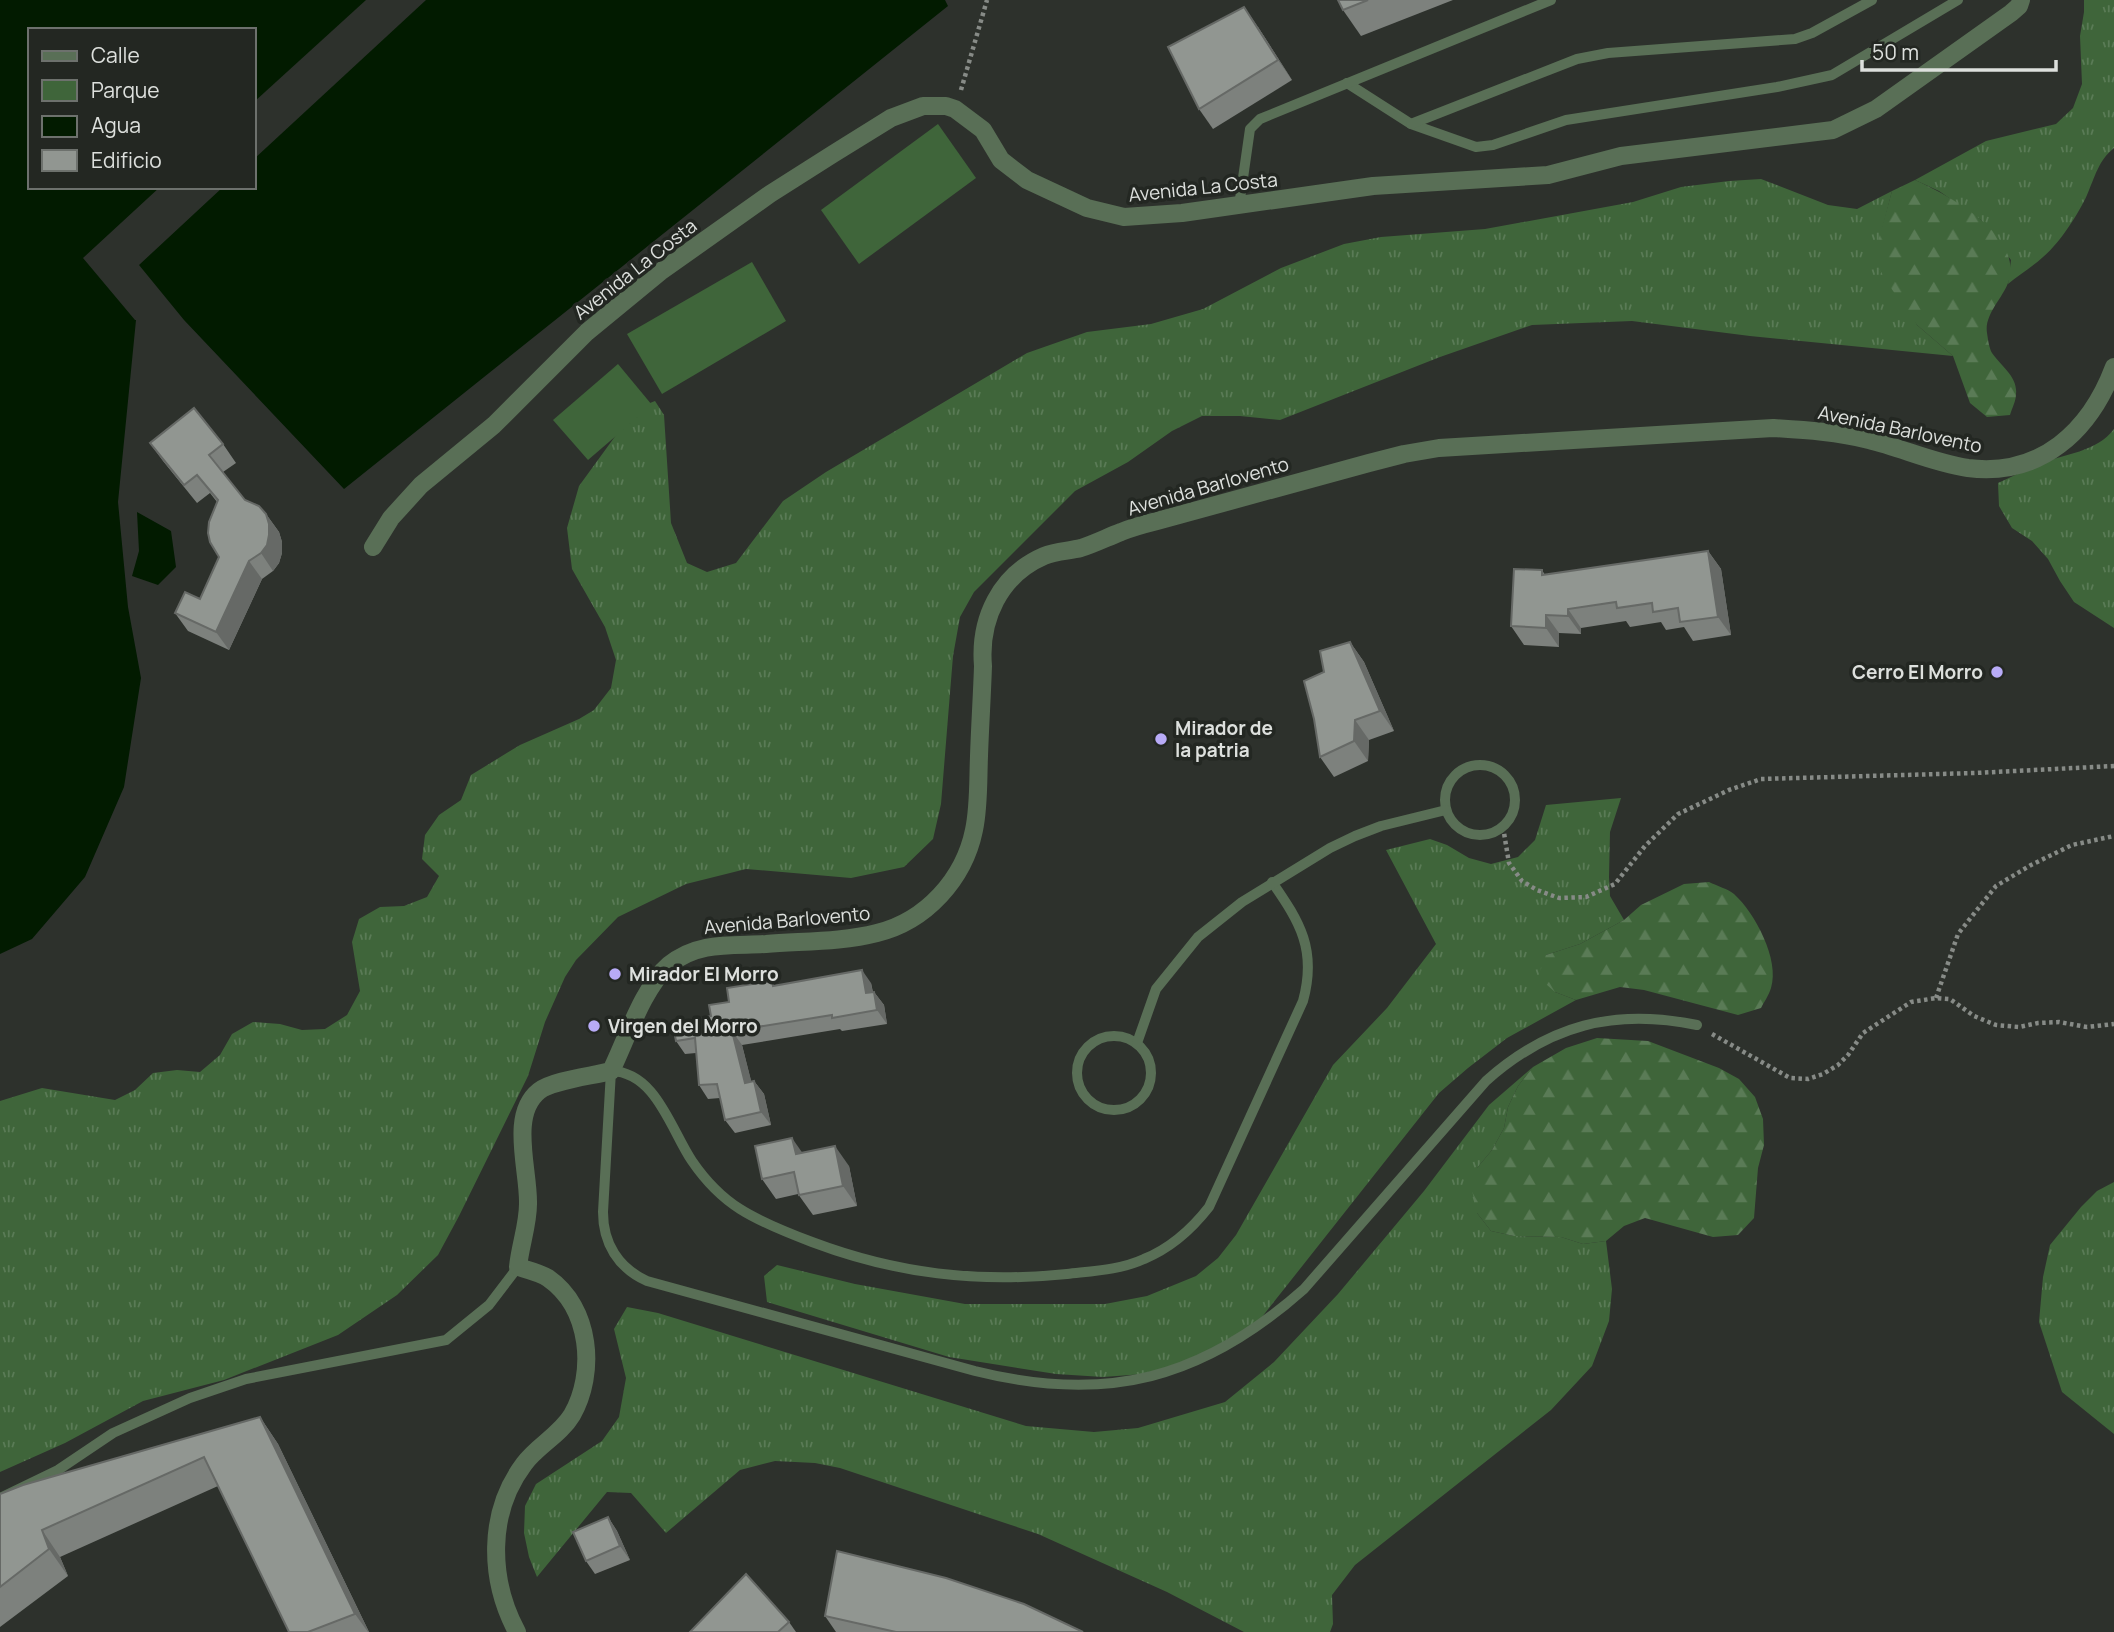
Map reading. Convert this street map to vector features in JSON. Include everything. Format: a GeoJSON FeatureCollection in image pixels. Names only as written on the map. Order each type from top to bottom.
{"type":"FeatureCollection","features":[{"type":"Feature","properties":{"kind":"street","name":"Avenida La Costa"},"geometry":{"type":"LineString","coordinates":[[373,547],[391,519],[421,485],[494,425],[587,332],[660,272],[770,194],[891,118],[923,106],[955,108],[983,130],[1001,160],[1027,180],[1087,208],[1124,217],[1182,213],[1373,186],[1548,175],[1621,156],[1833,130],[1876,110],[2011,13],[2021,0]]}},
{"type":"Feature","properties":{"kind":"street","name":"Avenida Barlovento"},"geometry":{"type":"LineString","coordinates":[[611,1071],[655,980],[670,964],[688,953],[720,945],[807,941],[877,933],[908,921],[922,912],[946,889],[963,861],[974,830],[982,641],[988,617],[998,595],[1013,576],[1044,556],[1079,548],[1157,520],[1404,454],[1439,449],[1773,428],[1821,431],[1857,438],[1951,465],[1999,468],[2045,454],[2072,436],[2101,398],[2114,367]]}},
{"type":"Feature","properties":{"kind":"street"},"geometry":{"type":"LineString","coordinates":[[517,1632],[508,1615],[498,1581],[496,1545],[502,1510],[525,1462],[566,1424],[573,1413],[583,1390],[587,1365],[582,1328],[565,1295],[547,1277],[518,1267],[528,1202],[523,1126],[527,1106],[536,1094],[549,1086],[611,1071]]}},
{"type":"Feature","properties":{"kind":"lane"},"geometry":{"type":"LineString","coordinates":[[1239,206],[1250,130],[1260,119],[1550,0]]}},
{"type":"Feature","properties":{"kind":"lane"},"geometry":{"type":"LineString","coordinates":[[1411,124],[1577,59],[1608,53],[1795,39],[1812,33],[1872,0]]}},
{"type":"Feature","properties":{"kind":"lane"},"geometry":{"type":"LineString","coordinates":[[1347,83],[1411,124],[1476,147],[1493,145],[1566,120],[1832,75],[1958,0]]}},
{"type":"Feature","properties":{"kind":"lane"},"geometry":{"type":"LineString","coordinates":[[1483,764],[1496,768],[1507,777],[1514,789],[1516,802],[1512,816],[1503,827],[1491,834],[1477,835],[1464,831],[1453,822],[1446,810],[1445,797],[1449,783],[1457,772],[1469,765],[1483,764]]}},
{"type":"Feature","properties":{"kind":"lane"},"geometry":{"type":"LineString","coordinates":[[1137,1043],[1156,989],[1198,937],[1242,902],[1272,882],[1356,836],[1381,826],[1446,810]]}},
{"type":"Feature","properties":{"kind":"lane"},"geometry":{"type":"LineString","coordinates":[[1272,882],[1297,919],[1305,942],[1308,977],[1303,1001],[1209,1207],[1173,1244],[1158,1253],[1110,1270],[1031,1278],[974,1278],[885,1266],[837,1252],[754,1217],[725,1197],[695,1165],[650,1091],[625,1072],[611,1071],[604,1228],[608,1243],[616,1257],[632,1273],[647,1281],[1013,1381],[1053,1386],[1132,1381],[1170,1371],[1219,1350],[1242,1338],[1274,1315],[1304,1289],[1486,1082],[1525,1050],[1571,1028],[1621,1018],[1672,1020],[1697,1026]]}},
{"type":"Feature","properties":{"kind":"lane"},"geometry":{"type":"LineString","coordinates":[[1110,1035],[1137,1043],[1147,1054],[1151,1068],[1150,1083],[1144,1096],[1132,1106],[1118,1110],[1104,1109],[1091,1102],[1081,1091],[1077,1077],[1078,1063],[1085,1050],[1096,1040],[1110,1035]]}},
{"type":"Feature","properties":{"kind":"lane"},"geometry":{"type":"LineString","coordinates":[[0,1498],[58,1470],[113,1433],[190,1398],[246,1379],[446,1340],[489,1305],[518,1267]]}},
{"type":"Feature","properties":{"kind":"path"},"geometry":{"type":"LineString","coordinates":[[955,108],[987,0]]}},
{"type":"Feature","properties":{"kind":"path"},"geometry":{"type":"LineString","coordinates":[[1503,827],[1509,863],[1522,881],[1559,898],[1586,897],[1615,884],[1645,846],[1678,814],[1729,790],[1761,779],[1962,774],[2114,766]]}},
{"type":"Feature","properties":{"kind":"path"},"geometry":{"type":"LineString","coordinates":[[1936,998],[1958,934],[1996,886],[2031,864],[2072,845],[2114,836]]}},
{"type":"Feature","properties":{"kind":"path"},"geometry":{"type":"LineString","coordinates":[[1697,1026],[1790,1078],[1808,1079],[1838,1065],[1863,1033],[1910,1002],[1950,999],[1975,1016],[1996,1025],[2019,1027],[2059,1022],[2087,1027],[2114,1024]]}},
{"type":"Feature","properties":{"kind":"green space"},"geometry":{"type":"Polygon","coordinates":[[[2084,0],[2114,0],[2114,148],[2101,164],[2074,219],[2062,236],[2043,257],[2008,284],[2011,260],[1981,220],[1939,191],[1915,180],[1986,141],[2056,124],[2073,108],[2082,84],[2080,36],[2084,0]]]}},
{"type":"Feature","properties":{"kind":"green space"},"geometry":{"type":"Polygon","coordinates":[[[938,124],[976,178],[859,264],[821,210],[938,124]]]}},
{"type":"Feature","properties":{"kind":"green space"},"geometry":{"type":"Polygon","coordinates":[[[1761,179],[1828,205],[1857,209],[1892,191],[1878,245],[1917,325],[1953,356],[1750,336],[1632,321],[1532,325],[1440,357],[1280,420],[1202,416],[1172,431],[1128,462],[1075,491],[974,592],[960,617],[953,656],[941,804],[933,839],[904,867],[851,878],[746,869],[686,884],[618,917],[576,960],[565,977],[545,1022],[528,1076],[459,1216],[438,1255],[397,1295],[338,1335],[224,1380],[143,1401],[65,1443],[0,1472],[0,1101],[42,1088],[115,1100],[135,1090],[153,1073],[177,1070],[200,1072],[220,1055],[232,1034],[253,1022],[280,1024],[302,1030],[325,1029],[347,1015],[360,991],[352,942],[359,919],[380,907],[404,906],[427,897],[439,876],[422,859],[425,835],[439,815],[461,800],[471,775],[520,745],[594,710],[611,688],[616,660],[605,627],[572,569],[567,528],[579,486],[635,409],[655,401],[664,415],[671,523],[687,563],[707,572],[736,563],[783,501],[826,472],[1027,353],[1087,332],[1151,324],[1203,309],[1281,268],[1344,244],[1381,237],[1485,229],[1633,202],[1681,187],[1761,179]]]}},
{"type":"Feature","properties":{"kind":"green space"},"geometry":{"type":"Polygon","coordinates":[[[1915,180],[1964,207],[1995,234],[2006,249],[2010,266],[2008,283],[1991,313],[1987,326],[1991,351],[2012,377],[2016,388],[2010,415],[1987,417],[1970,403],[1953,356],[1917,325],[1878,267],[1877,245],[1892,191],[1915,180]]]}},
{"type":"Feature","properties":{"kind":"green space"},"geometry":{"type":"Polygon","coordinates":[[[752,262],[786,321],[662,394],[627,334],[752,262]]]}},
{"type":"Feature","properties":{"kind":"green space"},"geometry":{"type":"Polygon","coordinates":[[[618,364],[652,405],[588,460],[553,420],[618,364]]]}},
{"type":"Feature","properties":{"kind":"green space"},"geometry":{"type":"Polygon","coordinates":[[[2114,429],[2114,628],[2074,602],[2048,559],[2032,541],[2012,528],[1999,506],[1998,483],[2039,464],[2089,448],[2107,437],[2114,429]]]}},
{"type":"Feature","properties":{"kind":"green space"},"geometry":{"type":"Polygon","coordinates":[[[1621,798],[1610,832],[1609,877],[1610,896],[1624,920],[1580,944],[1546,955],[1555,992],[1576,1000],[1507,1038],[1439,1093],[1258,1322],[1171,1372],[1103,1377],[1056,1374],[949,1357],[767,1302],[764,1276],[777,1265],[855,1284],[965,1304],[1105,1304],[1147,1296],[1196,1276],[1218,1258],[1236,1235],[1333,1065],[1387,1008],[1436,944],[1386,850],[1430,839],[1469,858],[1491,864],[1518,857],[1535,840],[1546,805],[1621,798]]]}},
{"type":"Feature","properties":{"kind":"green space"},"geometry":{"type":"Polygon","coordinates":[[[1709,882],[1726,889],[1742,902],[1764,938],[1773,977],[1770,991],[1761,1008],[1738,1015],[1644,990],[1620,987],[1576,1000],[1555,992],[1538,977],[1546,955],[1580,944],[1624,920],[1641,905],[1684,884],[1709,882]]]}},
{"type":"Feature","properties":{"kind":"green space"},"geometry":{"type":"Polygon","coordinates":[[[1597,1038],[1648,1041],[1719,1068],[1739,1079],[1755,1097],[1763,1119],[1764,1145],[1758,1168],[1754,1218],[1738,1235],[1713,1237],[1645,1218],[1624,1226],[1606,1241],[1583,1244],[1561,1237],[1514,1236],[1491,1231],[1477,1213],[1472,1190],[1477,1168],[1492,1150],[1504,1128],[1508,1107],[1518,1086],[1533,1067],[1566,1048],[1597,1038]]]}},
{"type":"Feature","properties":{"kind":"green space"},"geometry":{"type":"Polygon","coordinates":[[[1533,1067],[1518,1086],[1508,1107],[1504,1128],[1492,1150],[1477,1168],[1477,1213],[1491,1231],[1514,1236],[1561,1237],[1583,1244],[1606,1241],[1612,1289],[1609,1321],[1592,1366],[1551,1410],[1355,1565],[1332,1595],[1333,1624],[1330,1632],[1244,1632],[1167,1592],[1038,1534],[840,1468],[815,1463],[775,1461],[740,1470],[666,1533],[631,1493],[607,1492],[537,1577],[524,1533],[525,1506],[536,1484],[602,1441],[619,1417],[626,1378],[614,1329],[627,1307],[658,1313],[1026,1426],[1094,1432],[1138,1428],[1225,1402],[1274,1362],[1338,1294],[1424,1191],[1489,1105],[1533,1067]]]}},
{"type":"Feature","properties":{"kind":"green space"},"geometry":{"type":"Polygon","coordinates":[[[2114,1182],[2114,1434],[2062,1392],[2039,1322],[2043,1277],[2050,1245],[2097,1191],[2114,1182]]]}},
{"type":"Feature","properties":{"kind":"water"},"geometry":{"type":"Polygon","coordinates":[[[0,0],[945,0],[948,6],[344,489],[184,320],[136,320],[118,502],[128,607],[141,678],[124,787],[85,877],[32,939],[0,954],[0,0]]]}},
{"type":"Feature","properties":{"kind":"water"},"geometry":{"type":"Polygon","coordinates":[[[137,512],[171,531],[176,567],[158,585],[132,576],[139,551],[137,512]]]}},
{"type":"Feature","properties":{"kind":"pier"},"geometry":{"type":"Polygon","coordinates":[[[366,0],[426,0],[256,157],[256,100],[366,0]]]}},
{"type":"Feature","properties":{"kind":"pier"},"geometry":{"type":"Polygon","coordinates":[[[158,189],[221,189],[139,265],[184,320],[135,320],[83,258],[158,189]]]}},
{"type":"Feature","properties":{"kind":"building"},"geometry":{"type":"Polygon","coordinates":[[[1338,0],[1368,0],[1343,10],[1338,0]]]}},
{"type":"Feature","properties":{"kind":"building"},"geometry":{"type":"Polygon","coordinates":[[[1244,7],[1278,60],[1199,109],[1168,47],[1244,7]]]}},
{"type":"Feature","properties":{"kind":"building"},"geometry":{"type":"Polygon","coordinates":[[[194,408],[223,444],[209,455],[245,500],[259,506],[266,514],[269,524],[267,545],[249,561],[216,632],[175,613],[185,592],[200,599],[219,557],[208,533],[209,522],[218,500],[197,475],[184,485],[150,443],[194,408]]]}},
{"type":"Feature","properties":{"kind":"building"},"geometry":{"type":"Polygon","coordinates":[[[1708,551],[1718,617],[1680,622],[1678,608],[1653,612],[1652,603],[1617,608],[1616,602],[1568,609],[1568,616],[1546,615],[1546,628],[1511,626],[1514,569],[1542,570],[1542,575],[1708,551]]]}},
{"type":"Feature","properties":{"kind":"building"},"geometry":{"type":"Polygon","coordinates":[[[1350,642],[1380,711],[1355,720],[1354,741],[1320,757],[1304,681],[1324,672],[1320,651],[1350,642]]]}},
{"type":"Feature","properties":{"kind":"building"},"geometry":{"type":"Polygon","coordinates":[[[862,970],[866,993],[874,992],[877,1010],[732,1031],[745,1083],[754,1081],[761,1112],[725,1120],[717,1084],[699,1085],[695,1038],[676,1041],[673,1026],[711,1016],[709,1005],[729,1002],[727,988],[772,981],[773,986],[862,970]]]}},
{"type":"Feature","properties":{"kind":"building"},"geometry":{"type":"Polygon","coordinates":[[[792,1138],[796,1154],[835,1146],[843,1186],[799,1195],[794,1172],[762,1179],[755,1146],[792,1138]]]}},
{"type":"Feature","properties":{"kind":"building"},"geometry":{"type":"Polygon","coordinates":[[[260,1417],[355,1614],[308,1632],[289,1632],[204,1457],[42,1530],[49,1549],[0,1587],[0,1494],[260,1417]]]}},
{"type":"Feature","properties":{"kind":"building"},"geometry":{"type":"Polygon","coordinates":[[[608,1517],[620,1546],[586,1561],[573,1532],[608,1517]]]}},
{"type":"Feature","properties":{"kind":"building"},"geometry":{"type":"Polygon","coordinates":[[[837,1551],[946,1578],[1024,1604],[1083,1632],[896,1632],[825,1616],[837,1551]]]}},
{"type":"Feature","properties":{"kind":"building"},"geometry":{"type":"Polygon","coordinates":[[[746,1574],[789,1622],[778,1632],[690,1632],[746,1574]]]}},
{"type":"Feature","properties":{"kind":"place","name":"Cerro El Morro"},"geometry":{"type":"Point","coordinates":[1997,672]}},
{"type":"Feature","properties":{"kind":"place","name":"Mirador de la patria"},"geometry":{"type":"Point","coordinates":[1161,739]}},
{"type":"Feature","properties":{"kind":"place","name":"Mirador El Morro"},"geometry":{"type":"Point","coordinates":[615,974]}},
{"type":"Feature","properties":{"kind":"place","name":"Virgen del Morro"},"geometry":{"type":"Point","coordinates":[594,1026]}}]}
